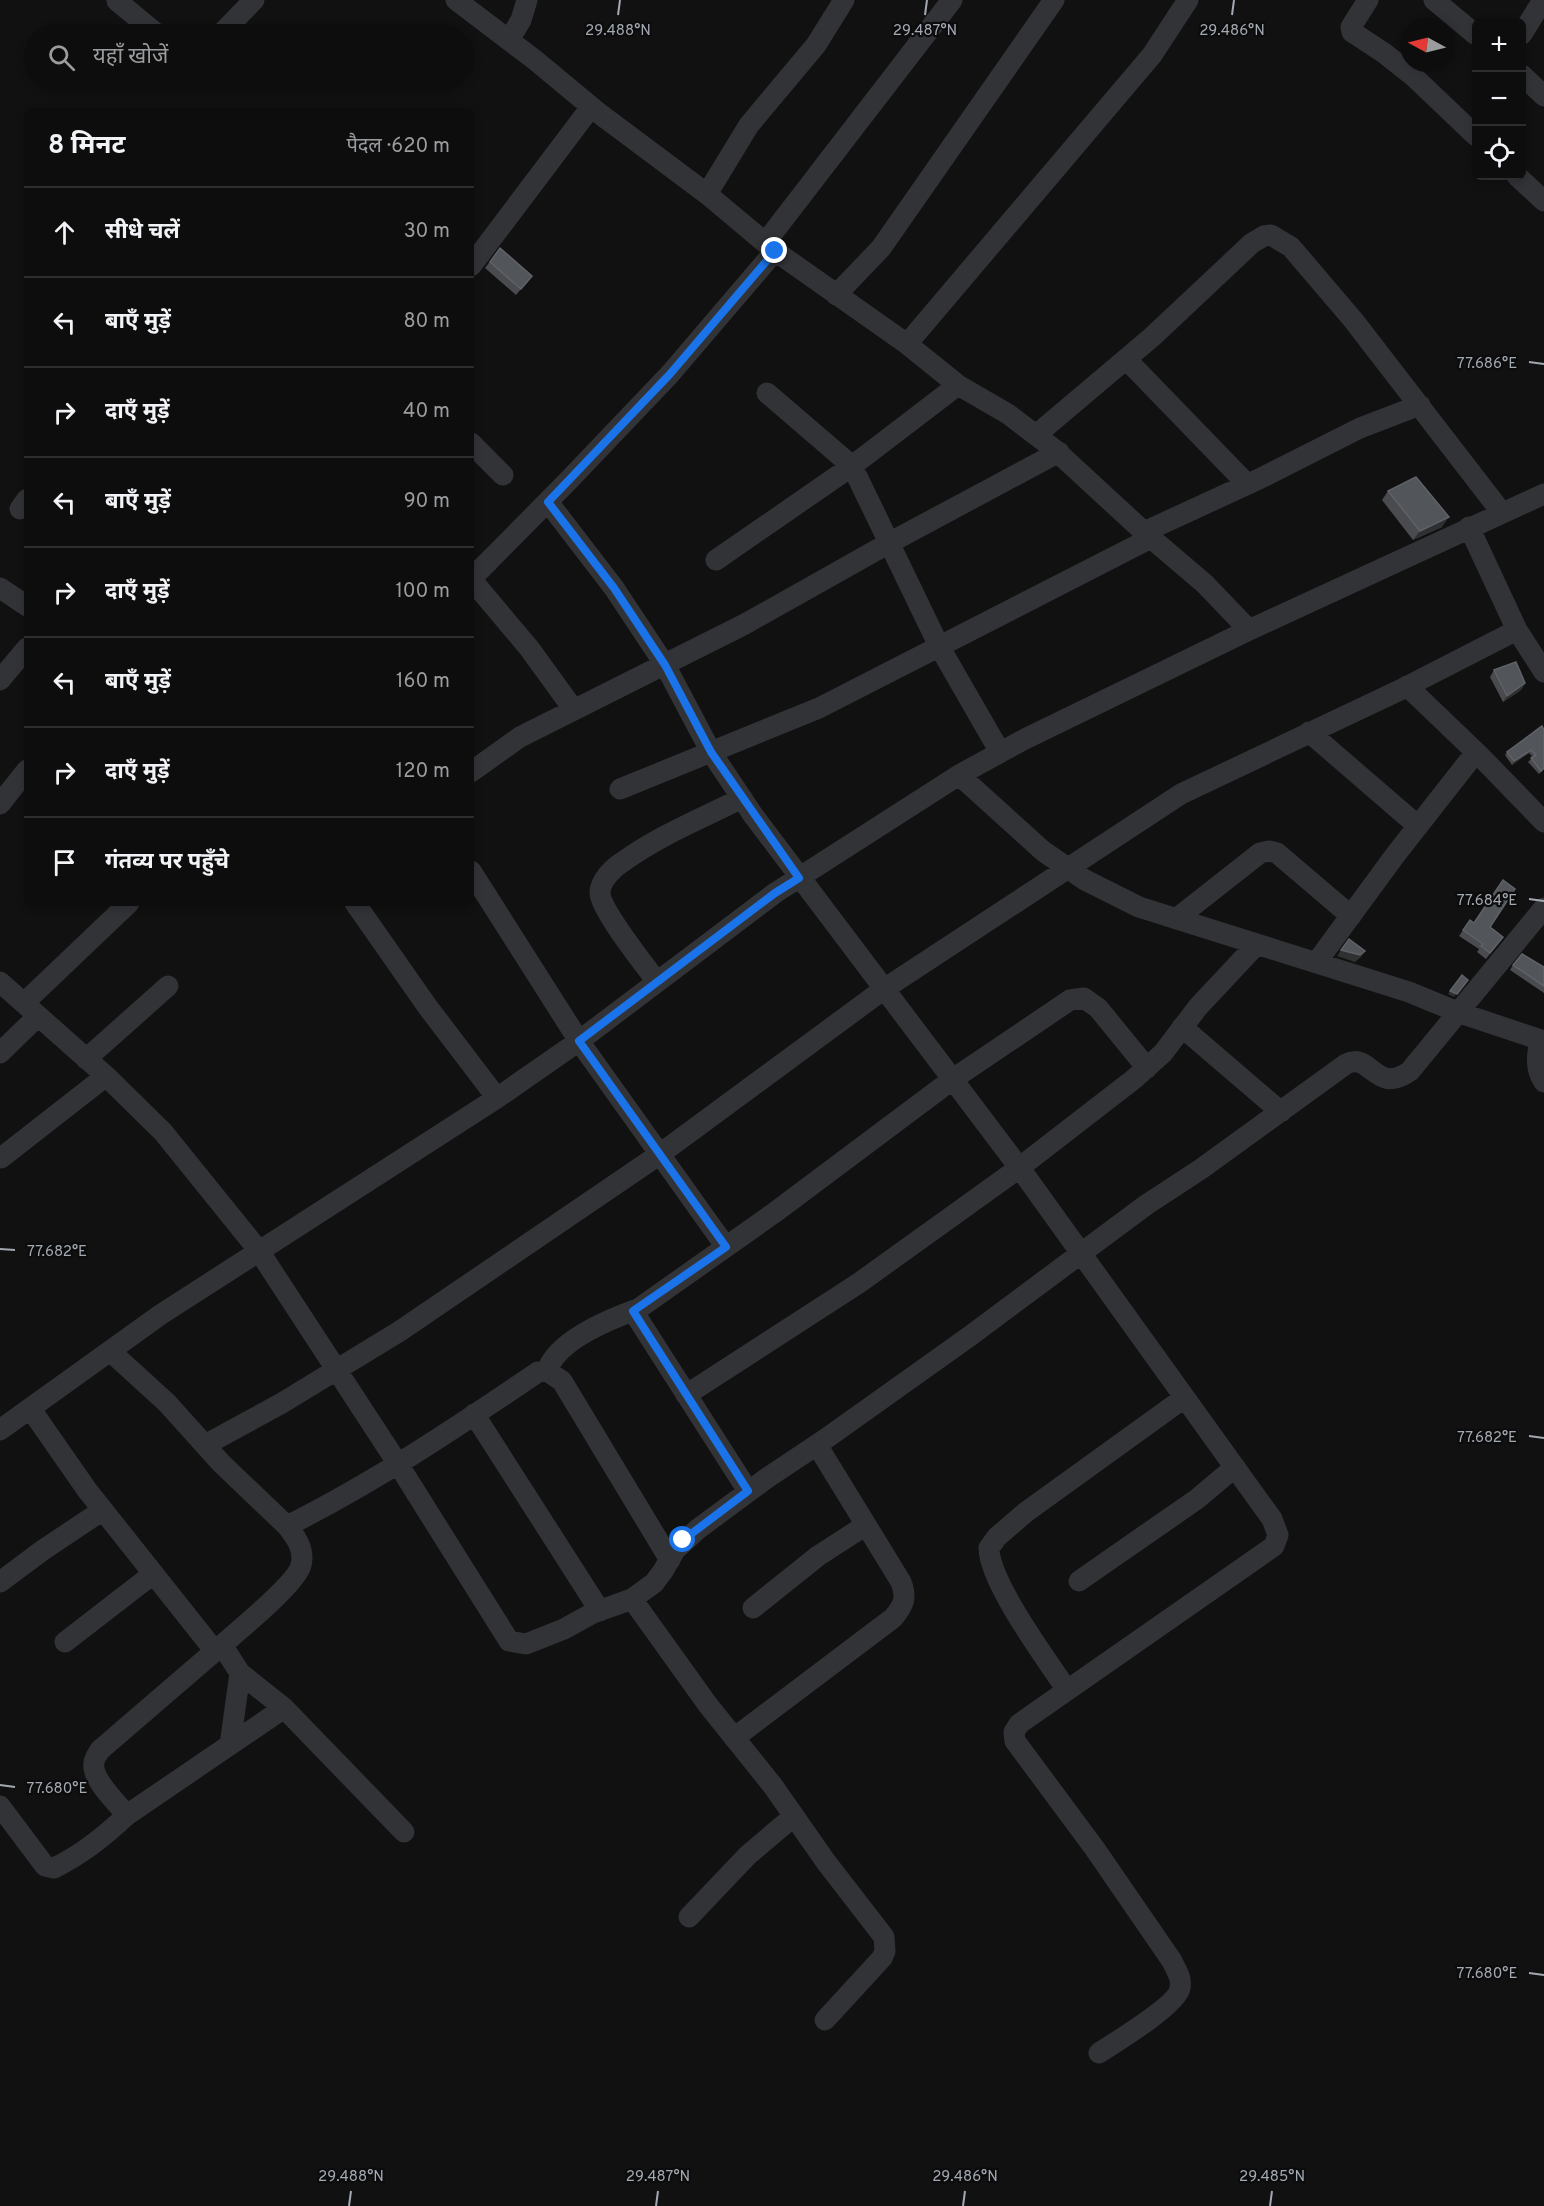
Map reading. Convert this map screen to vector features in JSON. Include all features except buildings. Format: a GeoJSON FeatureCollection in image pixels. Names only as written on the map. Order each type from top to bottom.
{"type":"FeatureCollection","features":[{"type":"Feature","properties":{"kind":"street"},"geometry":{"type":"LineString","coordinates":[[231,24],[254,0]]}},
{"type":"Feature","properties":{"kind":"street"},"geometry":{"type":"LineString","coordinates":[[456,0],[591,107],[707,194],[770,247],[907,344],[957,385],[1008,414],[1059,452],[1148,535],[1205,584],[1249,630]]}},
{"type":"Feature","properties":{"kind":"street"},"geometry":{"type":"LineString","coordinates":[[509,40],[521,20],[527,0]]}},
{"type":"Feature","properties":{"kind":"street"},"geometry":{"type":"LineString","coordinates":[[707,194],[749,125],[816,45],[844,0]]}},
{"type":"Feature","properties":{"kind":"street"},"geometry":{"type":"LineString","coordinates":[[474,576],[670,374],[770,247],[952,0]]}},
{"type":"Feature","properties":{"kind":"street"},"geometry":{"type":"LineString","coordinates":[[836,295],[881,248],[1054,0]]}},
{"type":"Feature","properties":{"kind":"street"},"geometry":{"type":"LineString","coordinates":[[907,344],[1152,55],[1188,0]]}},
{"type":"Feature","properties":{"kind":"street"},"geometry":{"type":"LineString","coordinates":[[1368,0],[1351,27],[1352,32],[1413,76],[1472,132]]}},
{"type":"Feature","properties":{"kind":"street"},"geometry":{"type":"LineString","coordinates":[[1526,26],[1543,0]]}},
{"type":"Feature","properties":{"kind":"street"},"geometry":{"type":"LineString","coordinates":[[117,1],[145,24]]}},
{"type":"Feature","properties":{"kind":"street"},"geometry":{"type":"LineString","coordinates":[[1446,4],[1472,31]]}},
{"type":"Feature","properties":{"kind":"street"},"geometry":{"type":"LineString","coordinates":[[1526,80],[1544,96]]}},
{"type":"Feature","properties":{"kind":"street"},"geometry":{"type":"LineString","coordinates":[[474,262],[591,107]]}},
{"type":"Feature","properties":{"kind":"street"},"geometry":{"type":"LineString","coordinates":[[1521,180],[1544,201]]}},
{"type":"Feature","properties":{"kind":"street"},"geometry":{"type":"LineString","coordinates":[[1036,435],[1152,337],[1252,243],[1271,235],[1291,247],[1354,321],[1502,513]]}},
{"type":"Feature","properties":{"kind":"street"},"geometry":{"type":"LineString","coordinates":[[1126,359],[1247,484]]}},
{"type":"Feature","properties":{"kind":"street"},"geometry":{"type":"LineString","coordinates":[[716,560],[852,466],[957,385]]}},
{"type":"Feature","properties":{"kind":"street"},"geometry":{"type":"LineString","coordinates":[[767,393],[852,466],[939,646],[1000,752]]}},
{"type":"Feature","properties":{"kind":"street"},"geometry":{"type":"LineString","coordinates":[[620,789],[819,708],[1247,484],[1360,428],[1420,405]]}},
{"type":"Feature","properties":{"kind":"street"},"geometry":{"type":"LineString","coordinates":[[474,452],[503,475]]}},
{"type":"Feature","properties":{"kind":"street"},"geometry":{"type":"LineString","coordinates":[[474,770],[520,737],[745,624],[889,543],[1059,452]]}},
{"type":"Feature","properties":{"kind":"street"},"geometry":{"type":"LineString","coordinates":[[0,1430],[160,1315],[497,1098],[579,1041],[775,893],[959,776],[1000,752],[1249,630],[1544,494]]}},
{"type":"Feature","properties":{"kind":"street"},"geometry":{"type":"LineString","coordinates":[[548,502],[614,588],[665,665],[711,752],[742,798],[799,878],[1019,1168],[1272,1519],[1278,1535],[1274,1546],[1019,1724],[1014,1732],[1014,1738],[1095,1849],[1172,1961],[1180,1977],[1180,1991],[1169,2004],[1100,2053]]}},
{"type":"Feature","properties":{"kind":"street"},"geometry":{"type":"LineString","coordinates":[[1469,527],[1517,630],[1541,661]]}},
{"type":"Feature","properties":{"kind":"street"},"geometry":{"type":"LineString","coordinates":[[474,583],[529,648],[574,710]]}},
{"type":"Feature","properties":{"kind":"street"},"geometry":{"type":"LineString","coordinates":[[0,588],[24,604]]}},
{"type":"Feature","properties":{"kind":"street"},"geometry":{"type":"LineString","coordinates":[[205,1445],[282,1403],[400,1331],[660,1154],[884,989],[1181,794],[1407,686],[1517,630]]}},
{"type":"Feature","properties":{"kind":"street"},"geometry":{"type":"LineString","coordinates":[[0,680],[24,652]]}},
{"type":"Feature","properties":{"kind":"street"},"geometry":{"type":"LineString","coordinates":[[1407,686],[1544,822]]}},
{"type":"Feature","properties":{"kind":"street"},"geometry":{"type":"LineString","coordinates":[[1310,732],[1418,826]]}},
{"type":"Feature","properties":{"kind":"street"},"geometry":{"type":"LineString","coordinates":[[1316,963],[1476,752]]}},
{"type":"Feature","properties":{"kind":"street"},"geometry":{"type":"LineString","coordinates":[[0,804],[24,775]]}},
{"type":"Feature","properties":{"kind":"street"},"geometry":{"type":"LineString","coordinates":[[959,776],[1043,851],[1066,868],[1116,897],[1176,919],[1409,992],[1542,1040],[1537,1051],[1537,1066],[1544,1082]]}},
{"type":"Feature","properties":{"kind":"street"},"geometry":{"type":"LineString","coordinates":[[657,982],[615,924],[601,897],[603,882],[623,861],[742,798]]}},
{"type":"Feature","properties":{"kind":"street"},"geometry":{"type":"LineString","coordinates":[[1176,919],[1260,853],[1269,851],[1276,853],[1351,916]]}},
{"type":"Feature","properties":{"kind":"street"},"geometry":{"type":"LineString","coordinates":[[474,876],[579,1041],[726,1247]]}},
{"type":"Feature","properties":{"kind":"street"},"geometry":{"type":"LineString","coordinates":[[0,1053],[31,1010],[126,906]]}},
{"type":"Feature","properties":{"kind":"street"},"geometry":{"type":"LineString","coordinates":[[357,906],[497,1098]]}},
{"type":"Feature","properties":{"kind":"street"},"geometry":{"type":"LineString","coordinates":[[0,982],[106,1076],[163,1132],[259,1251],[398,1464],[509,1641],[526,1644],[632,1599],[654,1582],[683,1540],[748,1491],[817,1445],[1081,1255],[1146,1205],[1201,1170],[1353,1060],[1360,1061],[1383,1078],[1394,1080],[1410,1071],[1544,908]]}},
{"type":"Feature","properties":{"kind":"street"},"geometry":{"type":"LineString","coordinates":[[686,1395],[859,1283],[1019,1168],[1147,1068],[1163,1053],[1198,1007],[1257,944]]}},
{"type":"Feature","properties":{"kind":"street"},"geometry":{"type":"LineString","coordinates":[[86,1059],[168,986]]}},
{"type":"Feature","properties":{"kind":"street"},"geometry":{"type":"LineString","coordinates":[[547,1371],[550,1362],[564,1346],[612,1319],[633,1311],[726,1247],[953,1079],[1070,1000],[1084,998],[1098,1008],[1147,1068]]}},
{"type":"Feature","properties":{"kind":"street"},"geometry":{"type":"LineString","coordinates":[[1182,1027],[1281,1112]]}},
{"type":"Feature","properties":{"kind":"street"},"geometry":{"type":"LineString","coordinates":[[1,1158],[106,1076]]}},
{"type":"Feature","properties":{"kind":"street"},"geometry":{"type":"LineString","coordinates":[[633,1311],[748,1491]]}},
{"type":"Feature","properties":{"kind":"street"},"geometry":{"type":"LineString","coordinates":[[110,1351],[167,1402],[221,1463],[287,1526],[300,1548],[301,1566],[296,1576],[218,1648],[100,1750],[93,1765],[101,1785],[127,1815]]}},
{"type":"Feature","properties":{"kind":"street"},"geometry":{"type":"LineString","coordinates":[[287,1526],[398,1464],[538,1372],[547,1371],[562,1381],[670,1560]]}},
{"type":"Feature","properties":{"kind":"street"},"geometry":{"type":"LineString","coordinates":[[1067,1690],[1015,1613],[992,1565],[989,1548],[997,1537],[1026,1512],[1185,1398]]}},
{"type":"Feature","properties":{"kind":"street"},"geometry":{"type":"LineString","coordinates":[[30,1408],[103,1510],[153,1574],[240,1673],[284,1708],[404,1832]]}},
{"type":"Feature","properties":{"kind":"street"},"geometry":{"type":"LineString","coordinates":[[474,1414],[600,1611]]}},
{"type":"Feature","properties":{"kind":"street"},"geometry":{"type":"LineString","coordinates":[[734,1738],[893,1618],[901,1609],[905,1594],[901,1581],[817,1445]]}},
{"type":"Feature","properties":{"kind":"street"},"geometry":{"type":"LineString","coordinates":[[1079,1581],[1197,1499],[1235,1467]]}},
{"type":"Feature","properties":{"kind":"street"},"geometry":{"type":"LineString","coordinates":[[0,1582],[103,1510]]}},
{"type":"Feature","properties":{"kind":"street"},"geometry":{"type":"LineString","coordinates":[[753,1608],[818,1556],[866,1525]]}},
{"type":"Feature","properties":{"kind":"street"},"geometry":{"type":"LineString","coordinates":[[65,1641],[153,1574]]}},
{"type":"Feature","properties":{"kind":"street"},"geometry":{"type":"LineString","coordinates":[[632,1599],[826,1862],[880,1929],[886,1944],[882,1958],[825,2020]]}},
{"type":"Feature","properties":{"kind":"street"},"geometry":{"type":"LineString","coordinates":[[230,1745],[240,1673]]}},
{"type":"Feature","properties":{"kind":"street"},"geometry":{"type":"LineString","coordinates":[[0,1806],[45,1866],[54,1868],[90,1846],[127,1815],[284,1708]]}},
{"type":"Feature","properties":{"kind":"street"},"geometry":{"type":"LineString","coordinates":[[689,1917],[748,1855],[794,1816]]}},
{"type":"Feature","properties":{"kind":"route"},"geometry":{"type":"LineString","coordinates":[[683,1540],[748,1491],[633,1311],[726,1247],[579,1041],[775,893],[799,878],[711,752],[665,665],[614,588],[548,502],[670,374],[775,251]]}}]}
